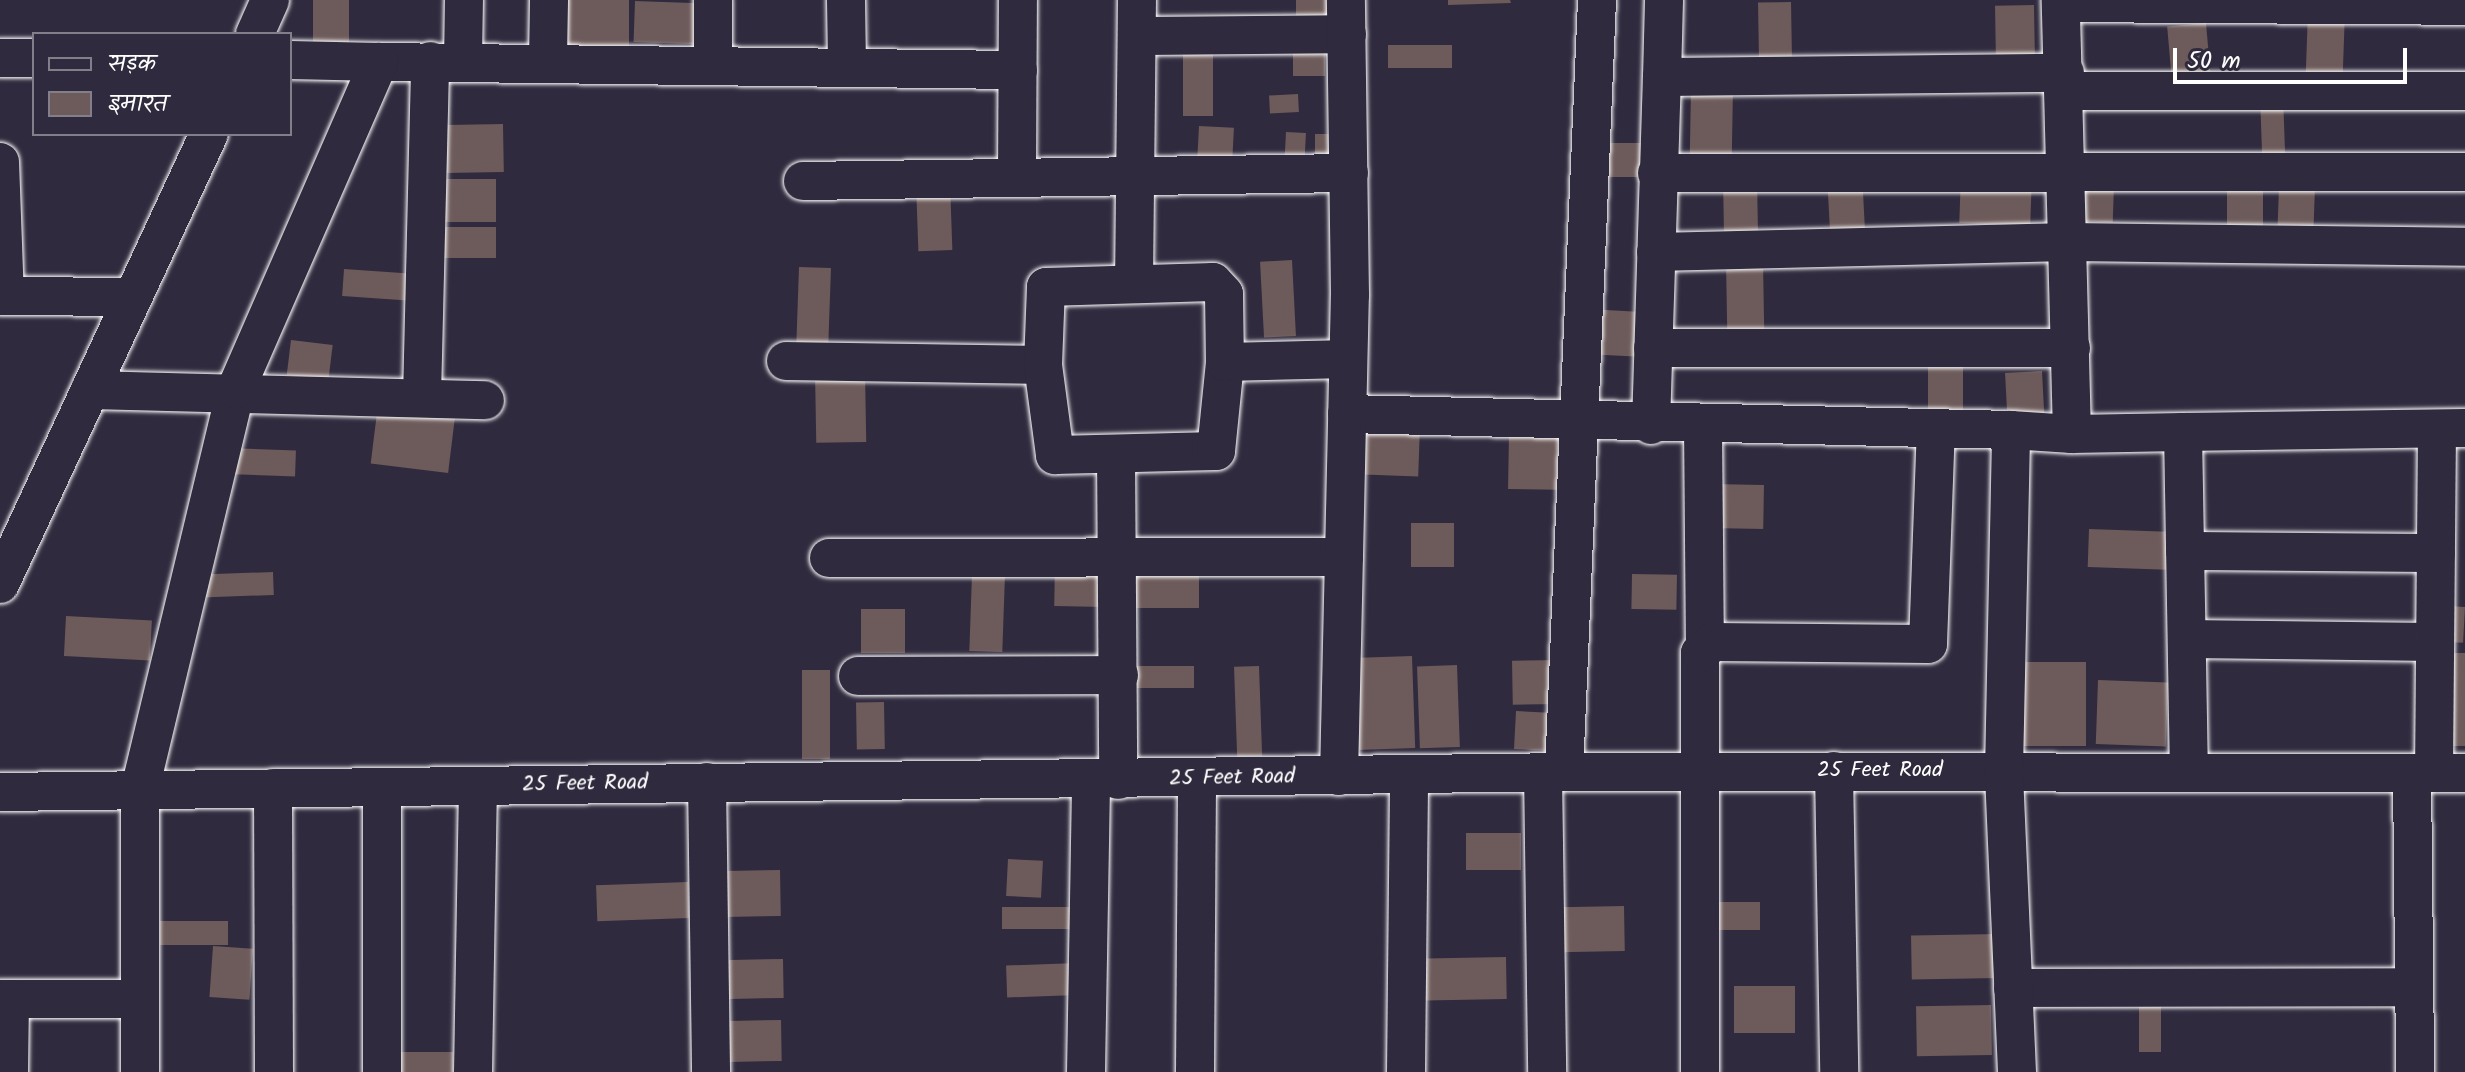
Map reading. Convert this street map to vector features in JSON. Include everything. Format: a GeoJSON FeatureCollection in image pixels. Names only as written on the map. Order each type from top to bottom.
{"type":"FeatureCollection","features":[{"type":"Feature","properties":{"kind":"street"},"geometry":{"type":"LineString","coordinates":[[256,32],[270,0]]}},
{"type":"Feature","properties":{"kind":"street"},"geometry":{"type":"LineString","coordinates":[[422,397],[446,61],[464,0]]}},
{"type":"Feature","properties":{"kind":"street"},"geometry":{"type":"LineString","coordinates":[[548,59],[549,0]]}},
{"type":"Feature","properties":{"kind":"street"},"geometry":{"type":"LineString","coordinates":[[713,0],[713,66]]}},
{"type":"Feature","properties":{"kind":"street"},"geometry":{"type":"LineString","coordinates":[[846,0],[847,66]]}},
{"type":"Feature","properties":{"kind":"street"},"geometry":{"type":"LineString","coordinates":[[1017,176],[1018,0]]}},
{"type":"Feature","properties":{"kind":"street"},"geometry":{"type":"LineString","coordinates":[[1547,1072],[1554,772],[1582,424],[1597,0]]}},
{"type":"Feature","properties":{"kind":"street"},"geometry":{"type":"LineString","coordinates":[[1651,425],[1664,0]]}},
{"type":"Feature","properties":{"kind":"street"},"geometry":{"type":"LineString","coordinates":[[2072,434],[2068,172],[2061,2],[2465,6]]}},
{"type":"Feature","properties":{"kind":"street"},"geometry":{"type":"LineString","coordinates":[[1134,284],[1137,18],[1347,17],[1348,359],[1339,776]]}},
{"type":"Feature","properties":{"kind":"street"},"geometry":{"type":"LineString","coordinates":[[0,58],[32,58]]}},
{"type":"Feature","properties":{"kind":"street"},"geometry":{"type":"LineString","coordinates":[[292,60],[548,59],[713,66],[1018,70]]}},
{"type":"Feature","properties":{"kind":"street"},"geometry":{"type":"LineString","coordinates":[[140,1072],[140,789],[236,389],[379,62]]}},
{"type":"Feature","properties":{"kind":"street"},"geometry":{"type":"LineString","coordinates":[[1662,77],[2465,91]]}},
{"type":"Feature","properties":{"kind":"street"},"geometry":{"type":"LineString","coordinates":[[0,584],[15,520],[90,390],[208,136]]}},
{"type":"Feature","properties":{"kind":"street"},"geometry":{"type":"LineString","coordinates":[[0,162],[2,296],[133,297]]}},
{"type":"Feature","properties":{"kind":"street"},"geometry":{"type":"LineString","coordinates":[[1657,173],[2465,172]]}},
{"type":"Feature","properties":{"kind":"street"},"geometry":{"type":"LineString","coordinates":[[803,181],[1349,173]]}},
{"type":"Feature","properties":{"kind":"street"},"geometry":{"type":"LineString","coordinates":[[1656,252],[2069,242],[2465,247]]}},
{"type":"Feature","properties":{"kind":"street"},"geometry":{"type":"LineString","coordinates":[[1134,284],[1220,287],[1225,362],[1216,451],[1051,452],[1043,365],[1046,287],[1134,284]]}},
{"type":"Feature","properties":{"kind":"street"},"geometry":{"type":"LineString","coordinates":[[1653,348],[2071,348]]}},
{"type":"Feature","properties":{"kind":"street"},"geometry":{"type":"LineString","coordinates":[[1225,362],[1348,359]]}},
{"type":"Feature","properties":{"kind":"street"},"geometry":{"type":"LineString","coordinates":[[786,361],[1043,365]]}},
{"type":"Feature","properties":{"kind":"street"},"geometry":{"type":"LineString","coordinates":[[90,390],[236,389],[485,400]]}},
{"type":"Feature","properties":{"kind":"street"},"geometry":{"type":"LineString","coordinates":[[1347,414],[1582,424],[2011,430],[2072,434],[2451,428],[2436,553],[2437,773],[2414,987],[2415,1072]]}},
{"type":"Feature","properties":{"kind":"street"},"geometry":{"type":"LineString","coordinates":[[1700,1072],[1699,771],[1705,644],[1703,426]]}},
{"type":"Feature","properties":{"kind":"street"},"geometry":{"type":"LineString","coordinates":[[1705,644],[1928,644],[1936,429]]}},
{"type":"Feature","properties":{"kind":"street"},"geometry":{"type":"LineString","coordinates":[[2011,430],[2004,771],[2017,1072]]}},
{"type":"Feature","properties":{"kind":"street"},"geometry":{"type":"LineString","coordinates":[[2183,432],[2189,771]]}},
{"type":"Feature","properties":{"kind":"street"},"geometry":{"type":"LineString","coordinates":[[1086,1072],[1105,780],[1119,675],[1116,454]]}},
{"type":"Feature","properties":{"kind":"street"},"geometry":{"type":"LineString","coordinates":[[2185,551],[2436,553]]}},
{"type":"Feature","properties":{"kind":"street"},"geometry":{"type":"LineString","coordinates":[[829,558],[1344,557]]}},
{"type":"Feature","properties":{"kind":"street"},"geometry":{"type":"LineString","coordinates":[[2187,639],[2435,642]]}},
{"type":"Feature","properties":{"kind":"street"},"geometry":{"type":"LineString","coordinates":[[858,676],[1119,675]]}},
{"type":"Feature","properties":{"kind":"street"},"geometry":{"type":"LineString","coordinates":[[1834,771],[1839,1072]]}},
{"type":"Feature","properties":{"kind":"street","name":"25 Feet Road"},"geometry":{"type":"LineString","coordinates":[[0,792],[1197,779],[1554,772],[2437,773]]}},
{"type":"Feature","properties":{"kind":"street"},"geometry":{"type":"LineString","coordinates":[[1406,1072],[1409,775]]}},
{"type":"Feature","properties":{"kind":"street"},"geometry":{"type":"LineString","coordinates":[[1195,1072],[1197,779]]}},
{"type":"Feature","properties":{"kind":"street"},"geometry":{"type":"LineString","coordinates":[[707,782],[711,1072]]}},
{"type":"Feature","properties":{"kind":"street"},"geometry":{"type":"LineString","coordinates":[[473,1072],[478,786]]}},
{"type":"Feature","properties":{"kind":"street"},"geometry":{"type":"LineString","coordinates":[[382,787],[382,1072]]}},
{"type":"Feature","properties":{"kind":"street"},"geometry":{"type":"LineString","coordinates":[[273,788],[274,1072]]}},
{"type":"Feature","properties":{"kind":"street"},"geometry":{"type":"LineString","coordinates":[[2013,988],[2414,987]]}},
{"type":"Feature","properties":{"kind":"street"},"geometry":{"type":"LineString","coordinates":[[9,1072],[5,999],[140,999]]}},
{"type":"Feature","properties":{"kind":"building"},"geometry":{"type":"Polygon","coordinates":[[[313,0],[349,0],[349,47],[313,47],[313,0]]]}},
{"type":"Feature","properties":{"kind":"building"},"geometry":{"type":"Polygon","coordinates":[[[554,0],[629,0],[629,47],[554,47],[554,0]]]}},
{"type":"Feature","properties":{"kind":"building"},"geometry":{"type":"Polygon","coordinates":[[[1296,0],[1330,0],[1330,32],[1296,32],[1296,0]]]}},
{"type":"Feature","properties":{"kind":"building"},"geometry":{"type":"Polygon","coordinates":[[[1448,0],[1510,0],[1511,3],[1448,5],[1448,0]]]}},
{"type":"Feature","properties":{"kind":"building"},"geometry":{"type":"Polygon","coordinates":[[[635,1],[706,3],[705,44],[634,42],[635,1]]]}},
{"type":"Feature","properties":{"kind":"building"},"geometry":{"type":"Polygon","coordinates":[[[1791,2],[1792,72],[1759,73],[1758,3],[1791,2]]]}},
{"type":"Feature","properties":{"kind":"building"},"geometry":{"type":"Polygon","coordinates":[[[2034,5],[2035,70],[1996,71],[1995,6],[2034,5]]]}},
{"type":"Feature","properties":{"kind":"building"},"geometry":{"type":"Polygon","coordinates":[[[2308,10],[2345,11],[2343,77],[2306,76],[2308,10]]]}},
{"type":"Feature","properties":{"kind":"building"},"geometry":{"type":"Polygon","coordinates":[[[2206,23],[2211,75],[2172,78],[2167,26],[2206,23]]]}},
{"type":"Feature","properties":{"kind":"building"},"geometry":{"type":"Polygon","coordinates":[[[1293,38],[1325,38],[1325,76],[1293,76],[1293,38]]]}},
{"type":"Feature","properties":{"kind":"building"},"geometry":{"type":"Polygon","coordinates":[[[1388,45],[1452,45],[1452,68],[1388,68],[1388,45]]]}},
{"type":"Feature","properties":{"kind":"building"},"geometry":{"type":"Polygon","coordinates":[[[1183,49],[1213,49],[1213,116],[1183,116],[1183,49]]]}},
{"type":"Feature","properties":{"kind":"building"},"geometry":{"type":"Polygon","coordinates":[[[1691,87],[1733,88],[1732,160],[1690,159],[1691,87]]]}},
{"type":"Feature","properties":{"kind":"building"},"geometry":{"type":"Polygon","coordinates":[[[1298,94],[1299,112],[1270,113],[1269,96],[1298,94]]]}},
{"type":"Feature","properties":{"kind":"building"},"geometry":{"type":"Polygon","coordinates":[[[2283,94],[2285,164],[2262,165],[2260,95],[2283,94]]]}},
{"type":"Feature","properties":{"kind":"building"},"geometry":{"type":"Polygon","coordinates":[[[503,124],[504,172],[432,173],[431,125],[503,124]]]}},
{"type":"Feature","properties":{"kind":"building"},"geometry":{"type":"Polygon","coordinates":[[[1199,126],[1234,128],[1232,171],[1197,169],[1199,126]]]}},
{"type":"Feature","properties":{"kind":"building"},"geometry":{"type":"Polygon","coordinates":[[[1286,132],[1306,133],[1304,171],[1284,170],[1286,132]]]}},
{"type":"Feature","properties":{"kind":"building"},"geometry":{"type":"Polygon","coordinates":[[[1315,134],[1339,134],[1339,170],[1315,170],[1315,134]]]}},
{"type":"Feature","properties":{"kind":"building"},"geometry":{"type":"Polygon","coordinates":[[[1598,143],[1650,143],[1650,177],[1598,177],[1598,143]]]}},
{"type":"Feature","properties":{"kind":"building"},"geometry":{"type":"Polygon","coordinates":[[[1862,173],[1866,244],[1831,246],[1827,175],[1862,173]]]}},
{"type":"Feature","properties":{"kind":"building"},"geometry":{"type":"Polygon","coordinates":[[[1961,173],[2032,175],[2030,225],[1959,223],[1961,173]]]}},
{"type":"Feature","properties":{"kind":"building"},"geometry":{"type":"Polygon","coordinates":[[[2227,174],[2263,174],[2263,238],[2227,238],[2227,174]]]}},
{"type":"Feature","properties":{"kind":"building"},"geometry":{"type":"Polygon","coordinates":[[[1757,177],[1758,239],[1724,240],[1723,178],[1757,177]]]}},
{"type":"Feature","properties":{"kind":"building"},"geometry":{"type":"Polygon","coordinates":[[[429,179],[496,179],[496,222],[429,222],[429,179]]]}},
{"type":"Feature","properties":{"kind":"building"},"geometry":{"type":"Polygon","coordinates":[[[950,182],[952,250],[918,251],[916,183],[950,182]]]}},
{"type":"Feature","properties":{"kind":"building"},"geometry":{"type":"Polygon","coordinates":[[[2077,185],[2114,186],[2113,222],[2076,221],[2077,185]]]}},
{"type":"Feature","properties":{"kind":"building"},"geometry":{"type":"Polygon","coordinates":[[[2279,186],[2315,187],[2314,226],[2278,225],[2279,186]]]}},
{"type":"Feature","properties":{"kind":"building"},"geometry":{"type":"Polygon","coordinates":[[[429,227],[496,227],[496,258],[429,258],[429,227]]]}},
{"type":"Feature","properties":{"kind":"building"},"geometry":{"type":"Polygon","coordinates":[[[1292,260],[1296,336],[1264,338],[1260,262],[1292,260]]]}},
{"type":"Feature","properties":{"kind":"building"},"geometry":{"type":"Polygon","coordinates":[[[1763,261],[1764,331],[1727,332],[1726,262],[1763,261]]]}},
{"type":"Feature","properties":{"kind":"building"},"geometry":{"type":"Polygon","coordinates":[[[799,267],[831,268],[828,348],[796,347],[799,267]]]}},
{"type":"Feature","properties":{"kind":"building"},"geometry":{"type":"Polygon","coordinates":[[[344,269],[413,274],[411,301],[342,296],[344,269]]]}},
{"type":"Feature","properties":{"kind":"building"},"geometry":{"type":"Polygon","coordinates":[[[1587,309],[1652,312],[1650,357],[1585,354],[1587,309]]]}},
{"type":"Feature","properties":{"kind":"building"},"geometry":{"type":"Polygon","coordinates":[[[291,340],[333,345],[328,380],[287,375],[291,340]]]}},
{"type":"Feature","properties":{"kind":"building"},"geometry":{"type":"Polygon","coordinates":[[[1928,351],[1963,351],[1963,425],[1928,425],[1928,351]]]}},
{"type":"Feature","properties":{"kind":"building"},"geometry":{"type":"Polygon","coordinates":[[[865,371],[866,442],[816,443],[815,372],[865,371]]]}},
{"type":"Feature","properties":{"kind":"building"},"geometry":{"type":"Polygon","coordinates":[[[2042,371],[2044,415],[2007,417],[2005,373],[2042,371]]]}},
{"type":"Feature","properties":{"kind":"building"},"geometry":{"type":"Polygon","coordinates":[[[378,404],[455,414],[448,473],[371,464],[378,404]]]}},
{"type":"Feature","properties":{"kind":"building"},"geometry":{"type":"Polygon","coordinates":[[[1351,424],[1420,426],[1418,476],[1349,474],[1351,424]]]}},
{"type":"Feature","properties":{"kind":"building"},"geometry":{"type":"Polygon","coordinates":[[[1509,434],[1558,435],[1557,490],[1508,489],[1509,434]]]}},
{"type":"Feature","properties":{"kind":"building"},"geometry":{"type":"Polygon","coordinates":[[[227,448],[296,450],[295,476],[226,474],[227,448]]]}},
{"type":"Feature","properties":{"kind":"building"},"geometry":{"type":"Polygon","coordinates":[[[1711,484],[1764,485],[1763,529],[1710,528],[1711,484]]]}},
{"type":"Feature","properties":{"kind":"building"},"geometry":{"type":"Polygon","coordinates":[[[1411,523],[1454,523],[1454,567],[1411,567],[1411,523]]]}},
{"type":"Feature","properties":{"kind":"building"},"geometry":{"type":"Polygon","coordinates":[[[2089,529],[2168,532],[2167,570],[2088,567],[2089,529]]]}},
{"type":"Feature","properties":{"kind":"building"},"geometry":{"type":"Polygon","coordinates":[[[1055,562],[1106,563],[1105,607],[1054,606],[1055,562]]]}},
{"type":"Feature","properties":{"kind":"building"},"geometry":{"type":"Polygon","coordinates":[[[1127,564],[1199,564],[1199,608],[1127,608],[1127,564]]]}},
{"type":"Feature","properties":{"kind":"building"},"geometry":{"type":"Polygon","coordinates":[[[273,572],[274,595],[201,598],[200,575],[273,572]]]}},
{"type":"Feature","properties":{"kind":"building"},"geometry":{"type":"Polygon","coordinates":[[[972,574],[1005,575],[1002,652],[969,651],[972,574]]]}},
{"type":"Feature","properties":{"kind":"building"},"geometry":{"type":"Polygon","coordinates":[[[1632,574],[1677,575],[1676,610],[1631,609],[1632,574]]]}},
{"type":"Feature","properties":{"kind":"building"},"geometry":{"type":"Polygon","coordinates":[[[2448,606],[2465,607],[2463,643],[2446,642],[2448,606]]]}},
{"type":"Feature","properties":{"kind":"building"},"geometry":{"type":"Polygon","coordinates":[[[861,609],[905,609],[905,653],[861,653],[861,609]]]}},
{"type":"Feature","properties":{"kind":"building"},"geometry":{"type":"Polygon","coordinates":[[[66,616],[152,621],[150,660],[64,656],[66,616]]]}},
{"type":"Feature","properties":{"kind":"building"},"geometry":{"type":"Polygon","coordinates":[[[2442,653],[2465,653],[2465,746],[2442,746],[2442,653]]]}},
{"type":"Feature","properties":{"kind":"building"},"geometry":{"type":"Polygon","coordinates":[[[1412,656],[1415,748],[1355,750],[1352,658],[1412,656]]]}},
{"type":"Feature","properties":{"kind":"building"},"geometry":{"type":"Polygon","coordinates":[[[1558,660],[1559,704],[1513,705],[1512,661],[1558,660]]]}},
{"type":"Feature","properties":{"kind":"building"},"geometry":{"type":"Polygon","coordinates":[[[2021,662],[2086,662],[2086,746],[2021,746],[2021,662]]]}},
{"type":"Feature","properties":{"kind":"building"},"geometry":{"type":"Polygon","coordinates":[[[1457,665],[1460,747],[1420,748],[1417,666],[1457,665]]]}},
{"type":"Feature","properties":{"kind":"building"},"geometry":{"type":"Polygon","coordinates":[[[1133,666],[1194,666],[1194,688],[1133,688],[1133,666]]]}},
{"type":"Feature","properties":{"kind":"building"},"geometry":{"type":"Polygon","coordinates":[[[1259,666],[1262,756],[1237,757],[1234,667],[1259,666]]]}},
{"type":"Feature","properties":{"kind":"building"},"geometry":{"type":"Polygon","coordinates":[[[802,670],[830,670],[830,759],[802,759],[802,670]]]}},
{"type":"Feature","properties":{"kind":"building"},"geometry":{"type":"Polygon","coordinates":[[[2098,680],[2168,682],[2166,746],[2096,744],[2098,680]]]}},
{"type":"Feature","properties":{"kind":"building"},"geometry":{"type":"Polygon","coordinates":[[[856,702],[884,702],[885,749],[857,749],[856,702]]]}},
{"type":"Feature","properties":{"kind":"building"},"geometry":{"type":"Polygon","coordinates":[[[1516,711],[1560,713],[1558,751],[1514,749],[1516,711]]]}},
{"type":"Feature","properties":{"kind":"building"},"geometry":{"type":"Polygon","coordinates":[[[1466,833],[1521,833],[1521,870],[1466,870],[1466,833]]]}},
{"type":"Feature","properties":{"kind":"building"},"geometry":{"type":"Polygon","coordinates":[[[1008,859],[1043,861],[1041,898],[1006,896],[1008,859]]]}},
{"type":"Feature","properties":{"kind":"building"},"geometry":{"type":"Polygon","coordinates":[[[780,870],[781,916],[713,917],[712,871],[780,870]]]}},
{"type":"Feature","properties":{"kind":"building"},"geometry":{"type":"Polygon","coordinates":[[[688,882],[689,918],[597,921],[596,885],[688,882]]]}},
{"type":"Feature","properties":{"kind":"building"},"geometry":{"type":"Polygon","coordinates":[[[1706,902],[1760,902],[1760,930],[1706,930],[1706,902]]]}},
{"type":"Feature","properties":{"kind":"building"},"geometry":{"type":"Polygon","coordinates":[[[1624,906],[1625,951],[1559,952],[1558,907],[1624,906]]]}},
{"type":"Feature","properties":{"kind":"building"},"geometry":{"type":"Polygon","coordinates":[[[1002,907],[1072,907],[1072,929],[1002,929],[1002,907]]]}},
{"type":"Feature","properties":{"kind":"building"},"geometry":{"type":"Polygon","coordinates":[[[160,921],[228,921],[228,945],[160,945],[160,921]]]}},
{"type":"Feature","properties":{"kind":"building"},"geometry":{"type":"Polygon","coordinates":[[[1999,934],[2000,978],[1912,980],[1911,936],[1999,934]]]}},
{"type":"Feature","properties":{"kind":"building"},"geometry":{"type":"Polygon","coordinates":[[[213,946],[253,949],[249,1000],[209,997],[213,946]]]}},
{"type":"Feature","properties":{"kind":"building"},"geometry":{"type":"Polygon","coordinates":[[[1506,957],[1507,999],[1413,1001],[1412,959],[1506,957]]]}},
{"type":"Feature","properties":{"kind":"building"},"geometry":{"type":"Polygon","coordinates":[[[783,959],[784,998],[719,999],[718,960],[783,959]]]}},
{"type":"Feature","properties":{"kind":"building"},"geometry":{"type":"Polygon","coordinates":[[[1077,963],[1078,995],[1007,997],[1006,965],[1077,963]]]}},
{"type":"Feature","properties":{"kind":"building"},"geometry":{"type":"Polygon","coordinates":[[[1734,986],[1795,986],[1795,1033],[1734,1033],[1734,986]]]}},
{"type":"Feature","properties":{"kind":"building"},"geometry":{"type":"Polygon","coordinates":[[[2139,996],[2161,996],[2161,1052],[2139,1052],[2139,996]]]}},
{"type":"Feature","properties":{"kind":"building"},"geometry":{"type":"Polygon","coordinates":[[[1991,1005],[1992,1055],[1917,1056],[1916,1006],[1991,1005]]]}},
{"type":"Feature","properties":{"kind":"building"},"geometry":{"type":"Polygon","coordinates":[[[781,1020],[782,1061],[717,1062],[716,1021],[781,1020]]]}},
{"type":"Feature","properties":{"kind":"building"},"geometry":{"type":"Polygon","coordinates":[[[389,1052],[453,1052],[453,1072],[389,1072],[389,1052]]]}}]}
